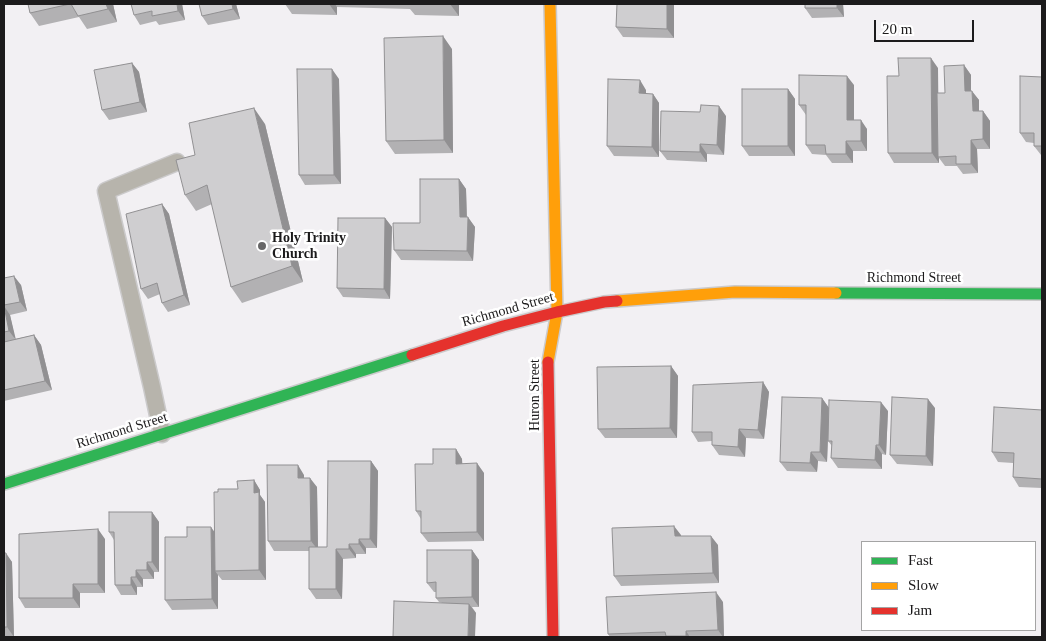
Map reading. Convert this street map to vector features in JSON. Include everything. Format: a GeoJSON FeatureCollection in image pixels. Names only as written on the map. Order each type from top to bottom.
{"type":"FeatureCollection","features":[{"type":"Feature","properties":{"kind":"main road","name":"Huron Street"},"geometry":{"type":"LineString","coordinates":[[550,4],[557,312],[548,364],[553,637]]}},
{"type":"Feature","properties":{"kind":"main road","name":"Richmond Street"},"geometry":{"type":"LineString","coordinates":[[4,484],[503,326],[604,302],[735,292],[1042,294]]}},
{"type":"Feature","properties":{"kind":"lane"},"geometry":{"type":"LineString","coordinates":[[162,434],[106,191],[177,162]]}},
{"type":"Feature","properties":{"kind":"building"},"geometry":{"type":"Polygon","coordinates":[[[28,4],[70,4],[30,13],[28,4]]]}},
{"type":"Feature","properties":{"kind":"building"},"geometry":{"type":"Polygon","coordinates":[[[71,4],[106,4],[108,9],[78,16],[71,4]]]}},
{"type":"Feature","properties":{"kind":"building"},"geometry":{"type":"Polygon","coordinates":[[[131,4],[177,4],[178,11],[152,16],[152,11],[134,15],[131,4]]]}},
{"type":"Feature","properties":{"kind":"building"},"geometry":{"type":"Polygon","coordinates":[[[199,4],[232,4],[233,9],[202,16],[199,4]]]}},
{"type":"Feature","properties":{"kind":"building"},"geometry":{"type":"Polygon","coordinates":[[[617,4],[667,4],[667,29],[616,27],[617,4]]]}},
{"type":"Feature","properties":{"kind":"building"},"geometry":{"type":"Polygon","coordinates":[[[805,4],[837,4],[837,8],[805,8],[805,4]]]}},
{"type":"Feature","properties":{"kind":"building"},"geometry":{"type":"Polygon","coordinates":[[[443,36],[444,140],[386,141],[384,38],[443,36]]]}},
{"type":"Feature","properties":{"kind":"building"},"geometry":{"type":"Polygon","coordinates":[[[898,58],[931,58],[932,153],[888,153],[887,76],[899,76],[898,58]]]}},
{"type":"Feature","properties":{"kind":"building"},"geometry":{"type":"Polygon","coordinates":[[[132,63],[140,102],[102,110],[94,70],[132,63]]]}},
{"type":"Feature","properties":{"kind":"building"},"geometry":{"type":"Polygon","coordinates":[[[964,65],[965,91],[972,91],[973,111],[983,111],[983,139],[971,140],[971,164],[956,164],[956,156],[938,157],[937,93],[945,93],[944,66],[964,65]]]}},
{"type":"Feature","properties":{"kind":"building"},"geometry":{"type":"Polygon","coordinates":[[[297,69],[332,69],[334,175],[299,175],[297,69]]]}},
{"type":"Feature","properties":{"kind":"building"},"geometry":{"type":"Polygon","coordinates":[[[799,75],[847,76],[847,120],[861,120],[861,141],[846,141],[846,154],[826,154],[825,145],[806,145],[806,105],[799,105],[799,75]]]}},
{"type":"Feature","properties":{"kind":"building"},"geometry":{"type":"Polygon","coordinates":[[[1020,76],[1042,77],[1042,146],[1034,146],[1034,133],[1020,133],[1020,76]]]}},
{"type":"Feature","properties":{"kind":"building"},"geometry":{"type":"Polygon","coordinates":[[[608,79],[640,80],[639,93],[653,94],[652,147],[607,146],[608,79]]]}},
{"type":"Feature","properties":{"kind":"building"},"geometry":{"type":"Polygon","coordinates":[[[742,89],[788,89],[788,146],[742,146],[742,89]]]}},
{"type":"Feature","properties":{"kind":"building"},"geometry":{"type":"Polygon","coordinates":[[[701,105],[719,106],[717,145],[700,144],[700,152],[660,151],[661,111],[700,112],[701,105]]]}},
{"type":"Feature","properties":{"kind":"building","name":"Holy Trinity Church"},"geometry":{"type":"Polygon","coordinates":[[[254,108],[292,266],[231,287],[207,185],[185,195],[176,160],[195,155],[189,123],[254,108]]]}},
{"type":"Feature","properties":{"kind":"building"},"geometry":{"type":"Polygon","coordinates":[[[420,179],[459,179],[460,217],[468,217],[467,251],[394,250],[393,223],[420,223],[420,179]]]}},
{"type":"Feature","properties":{"kind":"building"},"geometry":{"type":"Polygon","coordinates":[[[162,204],[184,295],[162,303],[157,283],[141,289],[126,214],[162,204]]]}},
{"type":"Feature","properties":{"kind":"building"},"geometry":{"type":"Polygon","coordinates":[[[338,218],[385,218],[384,289],[337,288],[338,218]]]}},
{"type":"Feature","properties":{"kind":"building"},"geometry":{"type":"Polygon","coordinates":[[[14,276],[20,302],[4,305],[4,278],[14,276]]]}},
{"type":"Feature","properties":{"kind":"building"},"geometry":{"type":"Polygon","coordinates":[[[4,306],[9,331],[4,332],[4,306]]]}},
{"type":"Feature","properties":{"kind":"building"},"geometry":{"type":"Polygon","coordinates":[[[34,335],[45,381],[4,390],[4,342],[34,335]]]}},
{"type":"Feature","properties":{"kind":"building"},"geometry":{"type":"Polygon","coordinates":[[[671,366],[670,428],[598,429],[597,367],[671,366]]]}},
{"type":"Feature","properties":{"kind":"building"},"geometry":{"type":"Polygon","coordinates":[[[763,382],[758,430],[739,429],[738,447],[712,445],[712,432],[692,432],[693,385],[763,382]]]}},
{"type":"Feature","properties":{"kind":"building"},"geometry":{"type":"Polygon","coordinates":[[[782,397],[822,398],[820,452],[811,452],[810,463],[780,462],[782,397]]]}},
{"type":"Feature","properties":{"kind":"building"},"geometry":{"type":"Polygon","coordinates":[[[892,397],[928,399],[926,456],[890,455],[892,397]]]}},
{"type":"Feature","properties":{"kind":"building"},"geometry":{"type":"Polygon","coordinates":[[[829,400],[881,402],[879,445],[876,445],[875,460],[831,458],[832,441],[828,441],[829,400]]]}},
{"type":"Feature","properties":{"kind":"building"},"geometry":{"type":"Polygon","coordinates":[[[994,407],[1042,410],[1042,479],[1013,477],[1014,453],[992,452],[994,407]]]}},
{"type":"Feature","properties":{"kind":"building"},"geometry":{"type":"Polygon","coordinates":[[[433,449],[456,449],[456,464],[477,463],[477,532],[421,533],[421,511],[416,511],[415,464],[433,464],[433,449]]]}},
{"type":"Feature","properties":{"kind":"building"},"geometry":{"type":"Polygon","coordinates":[[[328,461],[371,461],[370,539],[359,539],[359,544],[349,544],[349,549],[336,549],[336,589],[309,589],[309,547],[327,547],[328,461]]]}},
{"type":"Feature","properties":{"kind":"building"},"geometry":{"type":"Polygon","coordinates":[[[267,465],[298,465],[298,478],[310,478],[311,541],[268,541],[267,465]]]}},
{"type":"Feature","properties":{"kind":"building"},"geometry":{"type":"Polygon","coordinates":[[[254,480],[254,493],[259,492],[259,570],[215,571],[214,492],[218,492],[218,489],[238,489],[237,481],[254,480]]]}},
{"type":"Feature","properties":{"kind":"building"},"geometry":{"type":"Polygon","coordinates":[[[109,512],[152,512],[152,562],[147,562],[147,570],[136,570],[136,577],[131,577],[131,585],[115,585],[114,532],[109,532],[109,512]]]}},
{"type":"Feature","properties":{"kind":"building"},"geometry":{"type":"Polygon","coordinates":[[[674,526],[675,536],[711,536],[713,573],[614,576],[612,528],[674,526]]]}},
{"type":"Feature","properties":{"kind":"building"},"geometry":{"type":"Polygon","coordinates":[[[187,527],[211,527],[212,599],[165,600],[165,537],[187,537],[187,527]]]}},
{"type":"Feature","properties":{"kind":"building"},"geometry":{"type":"Polygon","coordinates":[[[98,529],[98,584],[73,584],[73,598],[19,598],[19,534],[98,529]]]}},
{"type":"Feature","properties":{"kind":"building"},"geometry":{"type":"Polygon","coordinates":[[[427,550],[472,550],[472,597],[436,598],[436,582],[427,583],[427,550]]]}},
{"type":"Feature","properties":{"kind":"building"},"geometry":{"type":"Polygon","coordinates":[[[4,553],[6,553],[7,627],[4,627],[4,553]]]}},
{"type":"Feature","properties":{"kind":"building"},"geometry":{"type":"Polygon","coordinates":[[[716,592],[718,630],[686,631],[686,636],[666,636],[665,632],[608,634],[606,597],[716,592]]]}},
{"type":"Feature","properties":{"kind":"building"},"geometry":{"type":"Polygon","coordinates":[[[394,601],[469,604],[468,637],[393,637],[394,601]]]}},
{"type":"Feature","properties":{"kind":"traffic: fast"},"geometry":{"type":"LineString","coordinates":[[836,293],[1042,294]]}},
{"type":"Feature","properties":{"kind":"traffic: fast"},"geometry":{"type":"LineString","coordinates":[[4,484],[412,355]]}},
{"type":"Feature","properties":{"kind":"traffic: slow"},"geometry":{"type":"LineString","coordinates":[[548,362],[557,312],[550,4]]}},
{"type":"Feature","properties":{"kind":"traffic: slow"},"geometry":{"type":"LineString","coordinates":[[617,301],[735,292],[836,293]]}},
{"type":"Feature","properties":{"kind":"traffic: jam"},"geometry":{"type":"LineString","coordinates":[[412,355],[503,326],[557,312],[617,301]]}},
{"type":"Feature","properties":{"kind":"traffic: jam"},"geometry":{"type":"LineString","coordinates":[[548,362],[553,637]]}},
{"type":"Feature","properties":{"kind":"place","name":"Holy Trinity Church"},"geometry":{"type":"Point","coordinates":[262,246]}}]}
